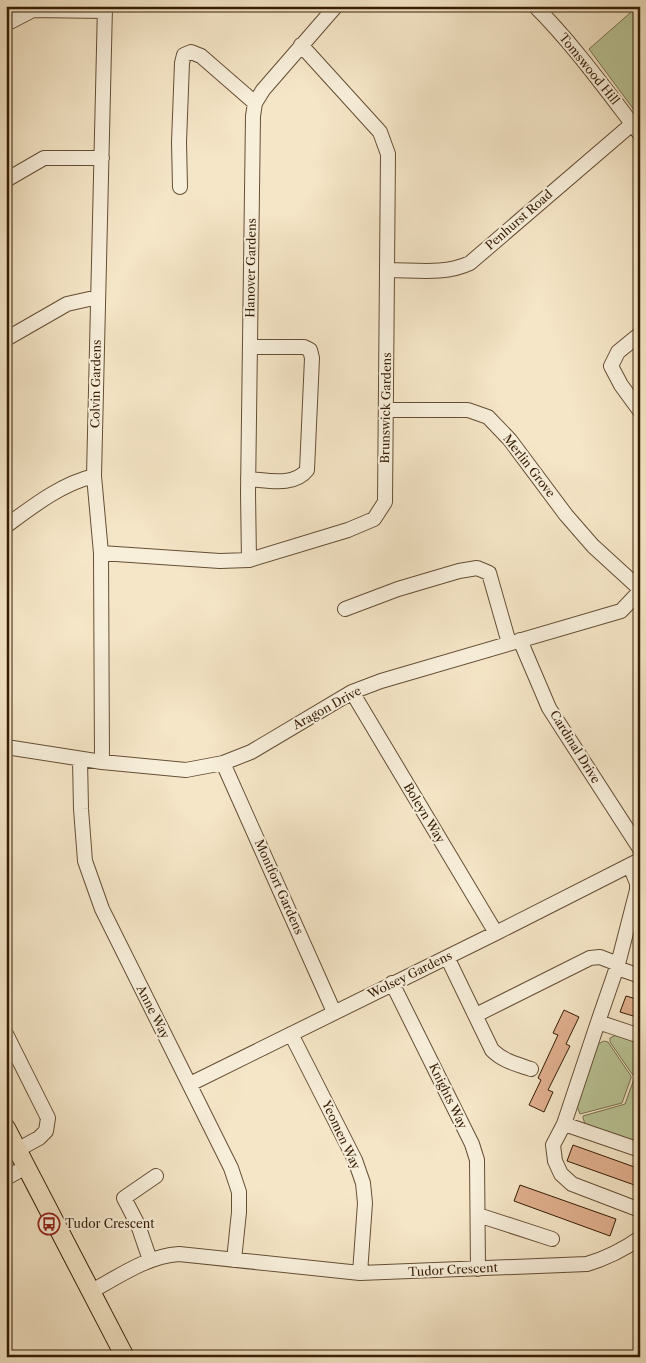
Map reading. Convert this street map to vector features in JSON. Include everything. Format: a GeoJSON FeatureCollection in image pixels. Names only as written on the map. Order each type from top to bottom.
{"type":"FeatureCollection","features":[{"type":"Feature","properties":{"kind":"main road"},"geometry":{"type":"LineString","coordinates":[[6,1128],[125,1357]]}},
{"type":"Feature","properties":{"kind":"street","name":"Hanover Gardens"},"geometry":{"type":"LineString","coordinates":[[249,560],[248,479],[253,116],[255,103],[263,90],[336,6]]}},
{"type":"Feature","properties":{"kind":"street","name":"Tomswood Hill"},"geometry":{"type":"LineString","coordinates":[[535,6],[591,71],[636,129]]}},
{"type":"Feature","properties":{"kind":"street"},"geometry":{"type":"LineString","coordinates":[[6,24],[33,10],[105,9]]}},
{"type":"Feature","properties":{"kind":"street","name":"Colvin Gardens"},"geometry":{"type":"LineString","coordinates":[[102,762],[101,553],[94,476],[105,9]]}},
{"type":"Feature","properties":{"kind":"street","name":"Brunswick Gardens"},"geometry":{"type":"LineString","coordinates":[[101,553],[220,561],[249,560],[348,530],[374,519],[384,502],[388,154],[380,132],[301,45]]}},
{"type":"Feature","properties":{"kind":"street"},"geometry":{"type":"LineString","coordinates":[[180,187],[179,142],[182,62],[184,55],[190,52],[201,56],[255,103]]}},
{"type":"Feature","properties":{"kind":"street","name":"Penhurst Road"},"geometry":{"type":"LineString","coordinates":[[388,270],[443,270],[458,268],[470,263],[546,196],[636,129]]}},
{"type":"Feature","properties":{"kind":"street"},"geometry":{"type":"LineString","coordinates":[[6,180],[44,158],[102,158]]}},
{"type":"Feature","properties":{"kind":"street"},"geometry":{"type":"LineString","coordinates":[[6,338],[67,304],[98,297]]}},
{"type":"Feature","properties":{"kind":"street"},"geometry":{"type":"LineString","coordinates":[[640,334],[618,352],[612,366],[621,385],[640,411]]}},
{"type":"Feature","properties":{"kind":"street"},"geometry":{"type":"LineString","coordinates":[[248,479],[296,480],[303,476],[307,470],[312,358],[310,350],[304,347],[250,347]]}},
{"type":"Feature","properties":{"kind":"street","name":"Merlin Grove"},"geometry":{"type":"LineString","coordinates":[[386,410],[468,410],[488,417],[510,440],[566,515],[593,546],[640,590]]}},
{"type":"Feature","properties":{"kind":"street"},"geometry":{"type":"LineString","coordinates":[[6,526],[41,501],[78,480],[94,476]]}},
{"type":"Feature","properties":{"kind":"street","name":"Cardinal Drive"},"geometry":{"type":"LineString","coordinates":[[345,609],[398,589],[477,568],[489,573],[514,642],[549,708],[640,849]]}},
{"type":"Feature","properties":{"kind":"street","name":"Aragon Drive"},"geometry":{"type":"LineString","coordinates":[[6,747],[102,762],[186,770],[223,762],[251,752],[352,692],[381,681],[620,611],[640,590]]}},
{"type":"Feature","properties":{"kind":"street","name":"Boleyn Way"},"geometry":{"type":"LineString","coordinates":[[352,692],[496,933]]}},
{"type":"Feature","properties":{"kind":"street","name":"Anne Way"},"geometry":{"type":"LineString","coordinates":[[80,758],[85,861],[102,909],[231,1168],[239,1192],[234,1260]]}},
{"type":"Feature","properties":{"kind":"street","name":"Montfort Gardens"},"geometry":{"type":"LineString","coordinates":[[223,762],[334,1012]]}},
{"type":"Feature","properties":{"kind":"street","name":"Wolsey Gardens"},"geometry":{"type":"LineString","coordinates":[[190,1084],[635,863],[637,890],[617,966],[564,1124],[553,1145],[561,1174],[572,1184],[640,1210]]}},
{"type":"Feature","properties":{"kind":"street"},"geometry":{"type":"LineString","coordinates":[[447,957],[492,1050],[499,1057],[511,1063],[531,1069]]}},
{"type":"Feature","properties":{"kind":"street"},"geometry":{"type":"LineString","coordinates":[[476,1016],[590,958],[600,958],[640,976]]}},
{"type":"Feature","properties":{"kind":"street","name":"Knights Way"},"geometry":{"type":"LineString","coordinates":[[392,983],[472,1144],[477,1160],[478,1268]]}},
{"type":"Feature","properties":{"kind":"street"},"geometry":{"type":"LineString","coordinates":[[598,1022],[640,1036]]}},
{"type":"Feature","properties":{"kind":"street"},"geometry":{"type":"LineString","coordinates":[[6,1034],[48,1118],[46,1131],[39,1138],[17,1150]]}},
{"type":"Feature","properties":{"kind":"street","name":"Yeomen Way"},"geometry":{"type":"LineString","coordinates":[[291,1034],[355,1160],[363,1183],[365,1203],[360,1273]]}},
{"type":"Feature","properties":{"kind":"street"},"geometry":{"type":"LineString","coordinates":[[564,1124],[640,1150]]}},
{"type":"Feature","properties":{"kind":"street"},"geometry":{"type":"LineString","coordinates":[[6,1178],[26,1167]]}},
{"type":"Feature","properties":{"kind":"street"},"geometry":{"type":"LineString","coordinates":[[150,1260],[138,1225],[124,1198],[156,1176]]}},
{"type":"Feature","properties":{"kind":"street"},"geometry":{"type":"LineString","coordinates":[[478,1215],[552,1239]]}},
{"type":"Feature","properties":{"kind":"street","name":"Tudor Crescent"},"geometry":{"type":"LineString","coordinates":[[90,1292],[150,1260],[164,1255],[179,1254],[360,1273],[587,1264],[608,1257],[640,1238]]}},
{"type":"Feature","properties":{"kind":"green space"},"geometry":{"type":"Polygon","coordinates":[[[640,6],[640,118],[589,49],[640,6]]]}},
{"type":"Feature","properties":{"kind":"green space"},"geometry":{"type":"Polygon","coordinates":[[[616,1035],[640,1044],[640,1078],[632,1074],[610,1042],[610,1038],[616,1035]]]}},
{"type":"Feature","properties":{"kind":"green space"},"geometry":{"type":"Polygon","coordinates":[[[604,1041],[608,1042],[631,1078],[622,1103],[580,1114],[577,1106],[598,1044],[604,1041]]]}},
{"type":"Feature","properties":{"kind":"green space"},"geometry":{"type":"Polygon","coordinates":[[[634,1079],[640,1081],[640,1143],[585,1124],[583,1116],[625,1104],[634,1079]]]}},
{"type":"Feature","properties":{"kind":"building"},"geometry":{"type":"Polygon","coordinates":[[[626,996],[640,1000],[640,1018],[620,1012],[626,996]]]}},
{"type":"Feature","properties":{"kind":"building"},"geometry":{"type":"Polygon","coordinates":[[[564,1010],[579,1017],[566,1044],[570,1046],[548,1090],[553,1092],[544,1112],[529,1105],[541,1080],[538,1078],[558,1035],[553,1033],[564,1010]]]}},
{"type":"Feature","properties":{"kind":"building"},"geometry":{"type":"Polygon","coordinates":[[[573,1145],[640,1169],[640,1187],[567,1161],[573,1145]]]}},
{"type":"Feature","properties":{"kind":"building"},"geometry":{"type":"Polygon","coordinates":[[[520,1185],[616,1219],[610,1236],[514,1201],[520,1185]]]}},
{"type":"Feature","properties":{"kind":"place","name":"Tudor Crescent"},"geometry":{"type":"Point","coordinates":[49,1224]}}]}
